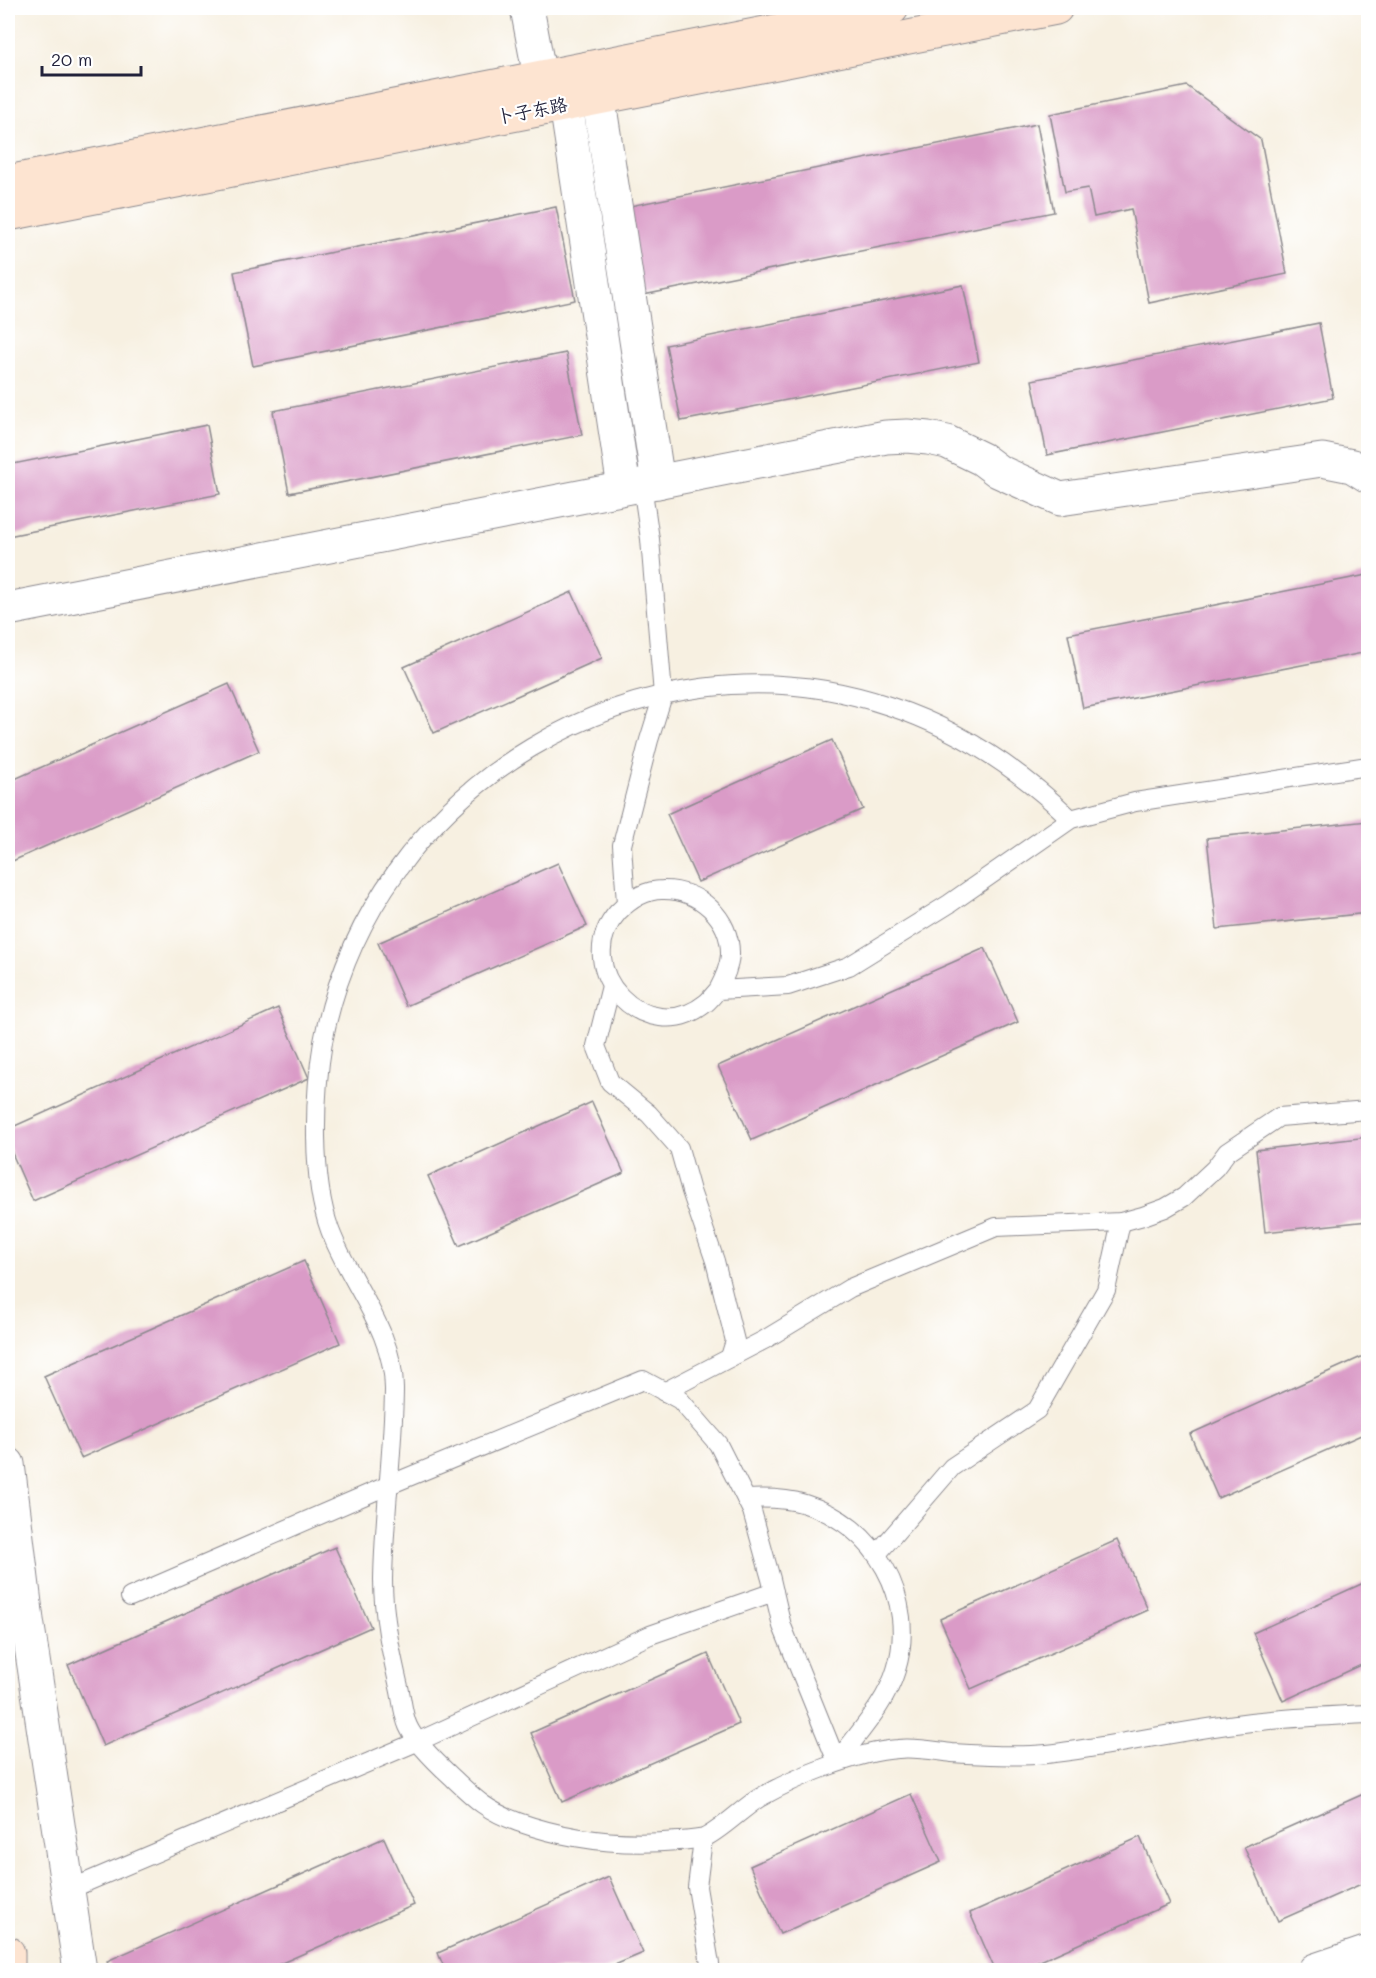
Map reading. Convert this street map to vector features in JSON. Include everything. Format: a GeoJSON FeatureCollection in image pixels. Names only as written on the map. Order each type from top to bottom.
{"type":"FeatureCollection","features":[{"type":"Feature","properties":{"kind":"street"},"geometry":{"type":"LineString","coordinates":[[527,8],[556,85],[641,485]]}},
{"type":"Feature","properties":{"kind":"street","name":"卜子东路"},"geometry":{"type":"LineString","coordinates":[[596,82],[892,8]]}},
{"type":"Feature","properties":{"kind":"street","name":"卜子东路"},"geometry":{"type":"LineString","coordinates":[[8,182],[556,85],[596,82],[1056,8]]}},
{"type":"Feature","properties":{"kind":"street"},"geometry":{"type":"LineString","coordinates":[[596,82],[641,485]]}},
{"type":"Feature","properties":{"kind":"street","name":"卜子东路"},"geometry":{"type":"LineString","coordinates":[[8,214],[556,85]]}},
{"type":"Feature","properties":{"kind":"street"},"geometry":{"type":"LineString","coordinates":[[8,609],[886,437],[928,438],[965,450],[998,471],[1060,500],[1322,460],[1352,466],[1368,476]]}},
{"type":"Feature","properties":{"kind":"street"},"geometry":{"type":"LineString","coordinates":[[8,1464],[27,1620],[80,1971]]}},
{"type":"Feature","properties":{"kind":"street"},"geometry":{"type":"LineString","coordinates":[[1315,1971],[1368,1952]]}},
{"type":"Feature","properties":{"kind":"street"},"geometry":{"type":"LineString","coordinates":[[8,1953],[8,1971]]}},
{"type":"Feature","properties":{"kind":"lane"},"geometry":{"type":"LineString","coordinates":[[626,903],[622,845],[663,695],[651,539],[641,485]]}},
{"type":"Feature","properties":{"kind":"lane"},"geometry":{"type":"LineString","coordinates":[[1071,819],[1039,788],[1003,762],[975,744],[925,719],[883,704],[840,693],[796,687],[751,685],[707,687],[620,706],[578,722],[548,737],[498,768],[462,797],[428,831],[398,867],[379,897],[352,950],[335,994],[324,1040],[317,1086],[316,1133],[319,1180],[328,1227],[386,1341],[394,1382],[383,1586],[390,1652],[409,1730],[443,1769],[489,1811],[555,1833],[624,1843],[703,1839],[759,1799],[837,1762],[900,1748],[981,1755],[1043,1754],[1260,1721],[1368,1714]]}},
{"type":"Feature","properties":{"kind":"lane"},"geometry":{"type":"LineString","coordinates":[[718,990],[788,986],[849,966],[949,904],[1071,819],[1135,802],[1368,766]]}},
{"type":"Feature","properties":{"kind":"lane"},"geometry":{"type":"LineString","coordinates":[[659,890],[678,891],[695,897],[710,907],[721,921],[728,938],[730,956],[726,974],[718,990],[706,1003],[690,1012],[673,1017],[654,1016],[637,1010],[622,1000],[610,986],[604,969],[602,951],[605,933],[614,917],[626,903],[642,894],[659,890]]}},
{"type":"Feature","properties":{"kind":"lane"},"geometry":{"type":"LineString","coordinates":[[610,986],[596,1046],[610,1082],[649,1114],[679,1148],[718,1272],[735,1341],[730,1358]]}},
{"type":"Feature","properties":{"kind":"lane"},"geometry":{"type":"LineString","coordinates":[[664,1392],[764,1340],[850,1288],[996,1227],[1121,1222],[1154,1212],[1184,1197],[1215,1168],[1227,1152],[1279,1117],[1368,1110]]}},
{"type":"Feature","properties":{"kind":"lane"},"geometry":{"type":"LineString","coordinates":[[877,1554],[952,1467],[1037,1410],[1106,1290],[1121,1222]]}},
{"type":"Feature","properties":{"kind":"lane"},"geometry":{"type":"LineString","coordinates":[[130,1597],[389,1485],[643,1380],[680,1400],[718,1444],[746,1499],[752,1511],[782,1626],[837,1762]]}},
{"type":"Feature","properties":{"kind":"lane"},"geometry":{"type":"LineString","coordinates":[[746,1499],[804,1503],[823,1510],[843,1522],[862,1536],[877,1554],[890,1576],[898,1599],[902,1624],[901,1648],[896,1670],[887,1691],[837,1762]]}},
{"type":"Feature","properties":{"kind":"lane"},"geometry":{"type":"LineString","coordinates":[[68,1890],[419,1741],[650,1635],[774,1592]]}},
{"type":"Feature","properties":{"kind":"lane"},"geometry":{"type":"LineString","coordinates":[[703,1839],[697,1887],[711,1971]]}},
{"type":"Feature","properties":{"kind":"building"},"geometry":{"type":"Polygon","coordinates":[[[1187,86],[1261,140],[1287,274],[1149,303],[1131,209],[1094,217],[1088,188],[1065,192],[1050,114],[1187,86]]]}},
{"type":"Feature","properties":{"kind":"building"},"geometry":{"type":"Polygon","coordinates":[[[1037,124],[1054,212],[643,295],[625,207],[1037,124]]]}},
{"type":"Feature","properties":{"kind":"building"},"geometry":{"type":"Polygon","coordinates":[[[556,207],[575,300],[253,366],[234,272],[556,207]]]}},
{"type":"Feature","properties":{"kind":"building"},"geometry":{"type":"Polygon","coordinates":[[[963,285],[979,362],[681,421],[666,345],[963,285]]]}},
{"type":"Feature","properties":{"kind":"building"},"geometry":{"type":"Polygon","coordinates":[[[1319,323],[1333,398],[1047,455],[1032,380],[1319,323]]]}},
{"type":"Feature","properties":{"kind":"building"},"geometry":{"type":"Polygon","coordinates":[[[566,353],[582,435],[289,493],[273,411],[566,353]]]}},
{"type":"Feature","properties":{"kind":"building"},"geometry":{"type":"Polygon","coordinates":[[[207,425],[220,494],[8,536],[8,465],[207,425]]]}},
{"type":"Feature","properties":{"kind":"building"},"geometry":{"type":"Polygon","coordinates":[[[1367,575],[1368,652],[1083,708],[1068,634],[1367,575]]]}},
{"type":"Feature","properties":{"kind":"building"},"geometry":{"type":"Polygon","coordinates":[[[572,592],[602,658],[434,733],[404,667],[572,592]]]}},
{"type":"Feature","properties":{"kind":"building"},"geometry":{"type":"Polygon","coordinates":[[[229,684],[259,751],[8,863],[8,782],[229,684]]]}},
{"type":"Feature","properties":{"kind":"building"},"geometry":{"type":"Polygon","coordinates":[[[832,740],[863,809],[698,882],[667,814],[832,740]]]}},
{"type":"Feature","properties":{"kind":"building"},"geometry":{"type":"Polygon","coordinates":[[[1368,821],[1368,913],[1217,929],[1207,838],[1368,821]]]}},
{"type":"Feature","properties":{"kind":"building"},"geometry":{"type":"Polygon","coordinates":[[[558,863],[587,926],[406,1006],[378,943],[558,863]]]}},
{"type":"Feature","properties":{"kind":"building"},"geometry":{"type":"Polygon","coordinates":[[[985,948],[1018,1022],[752,1140],[718,1066],[985,948]]]}},
{"type":"Feature","properties":{"kind":"building"},"geometry":{"type":"Polygon","coordinates":[[[278,1008],[309,1078],[33,1201],[8,1144],[8,1129],[278,1008]]]}},
{"type":"Feature","properties":{"kind":"building"},"geometry":{"type":"Polygon","coordinates":[[[592,1102],[624,1173],[459,1246],[428,1176],[592,1102]]]}},
{"type":"Feature","properties":{"kind":"building"},"geometry":{"type":"Polygon","coordinates":[[[1368,1137],[1368,1221],[1265,1232],[1256,1150],[1368,1137]]]}},
{"type":"Feature","properties":{"kind":"building"},"geometry":{"type":"Polygon","coordinates":[[[304,1261],[340,1343],[81,1458],[44,1376],[304,1261]]]}},
{"type":"Feature","properties":{"kind":"building"},"geometry":{"type":"Polygon","coordinates":[[[1368,1354],[1368,1432],[1218,1498],[1190,1434],[1368,1354]]]}},
{"type":"Feature","properties":{"kind":"building"},"geometry":{"type":"Polygon","coordinates":[[[1117,1540],[1148,1610],[971,1689],[940,1619],[1117,1540]]]}},
{"type":"Feature","properties":{"kind":"building"},"geometry":{"type":"Polygon","coordinates":[[[335,1547],[371,1627],[103,1746],[68,1665],[335,1547]]]}},
{"type":"Feature","properties":{"kind":"building"},"geometry":{"type":"Polygon","coordinates":[[[1368,1581],[1368,1662],[1283,1701],[1253,1633],[1368,1581]]]}},
{"type":"Feature","properties":{"kind":"building"},"geometry":{"type":"Polygon","coordinates":[[[708,1654],[739,1724],[562,1802],[531,1733],[708,1654]]]}},
{"type":"Feature","properties":{"kind":"building"},"geometry":{"type":"Polygon","coordinates":[[[1368,1792],[1368,1881],[1278,1921],[1244,1847],[1368,1792]]]}},
{"type":"Feature","properties":{"kind":"building"},"geometry":{"type":"Polygon","coordinates":[[[911,1794],[941,1862],[780,1934],[750,1866],[911,1794]]]}},
{"type":"Feature","properties":{"kind":"building"},"geometry":{"type":"Polygon","coordinates":[[[1140,1837],[1169,1904],[1020,1970],[995,1970],[970,1913],[1140,1837]]]}},
{"type":"Feature","properties":{"kind":"building"},"geometry":{"type":"Polygon","coordinates":[[[384,1838],[414,1905],[266,1970],[112,1970],[107,1961],[384,1838]]]}},
{"type":"Feature","properties":{"kind":"building"},"geometry":{"type":"Polygon","coordinates":[[[609,1877],[643,1953],[603,1970],[445,1970],[438,1953],[609,1877]]]}}]}
